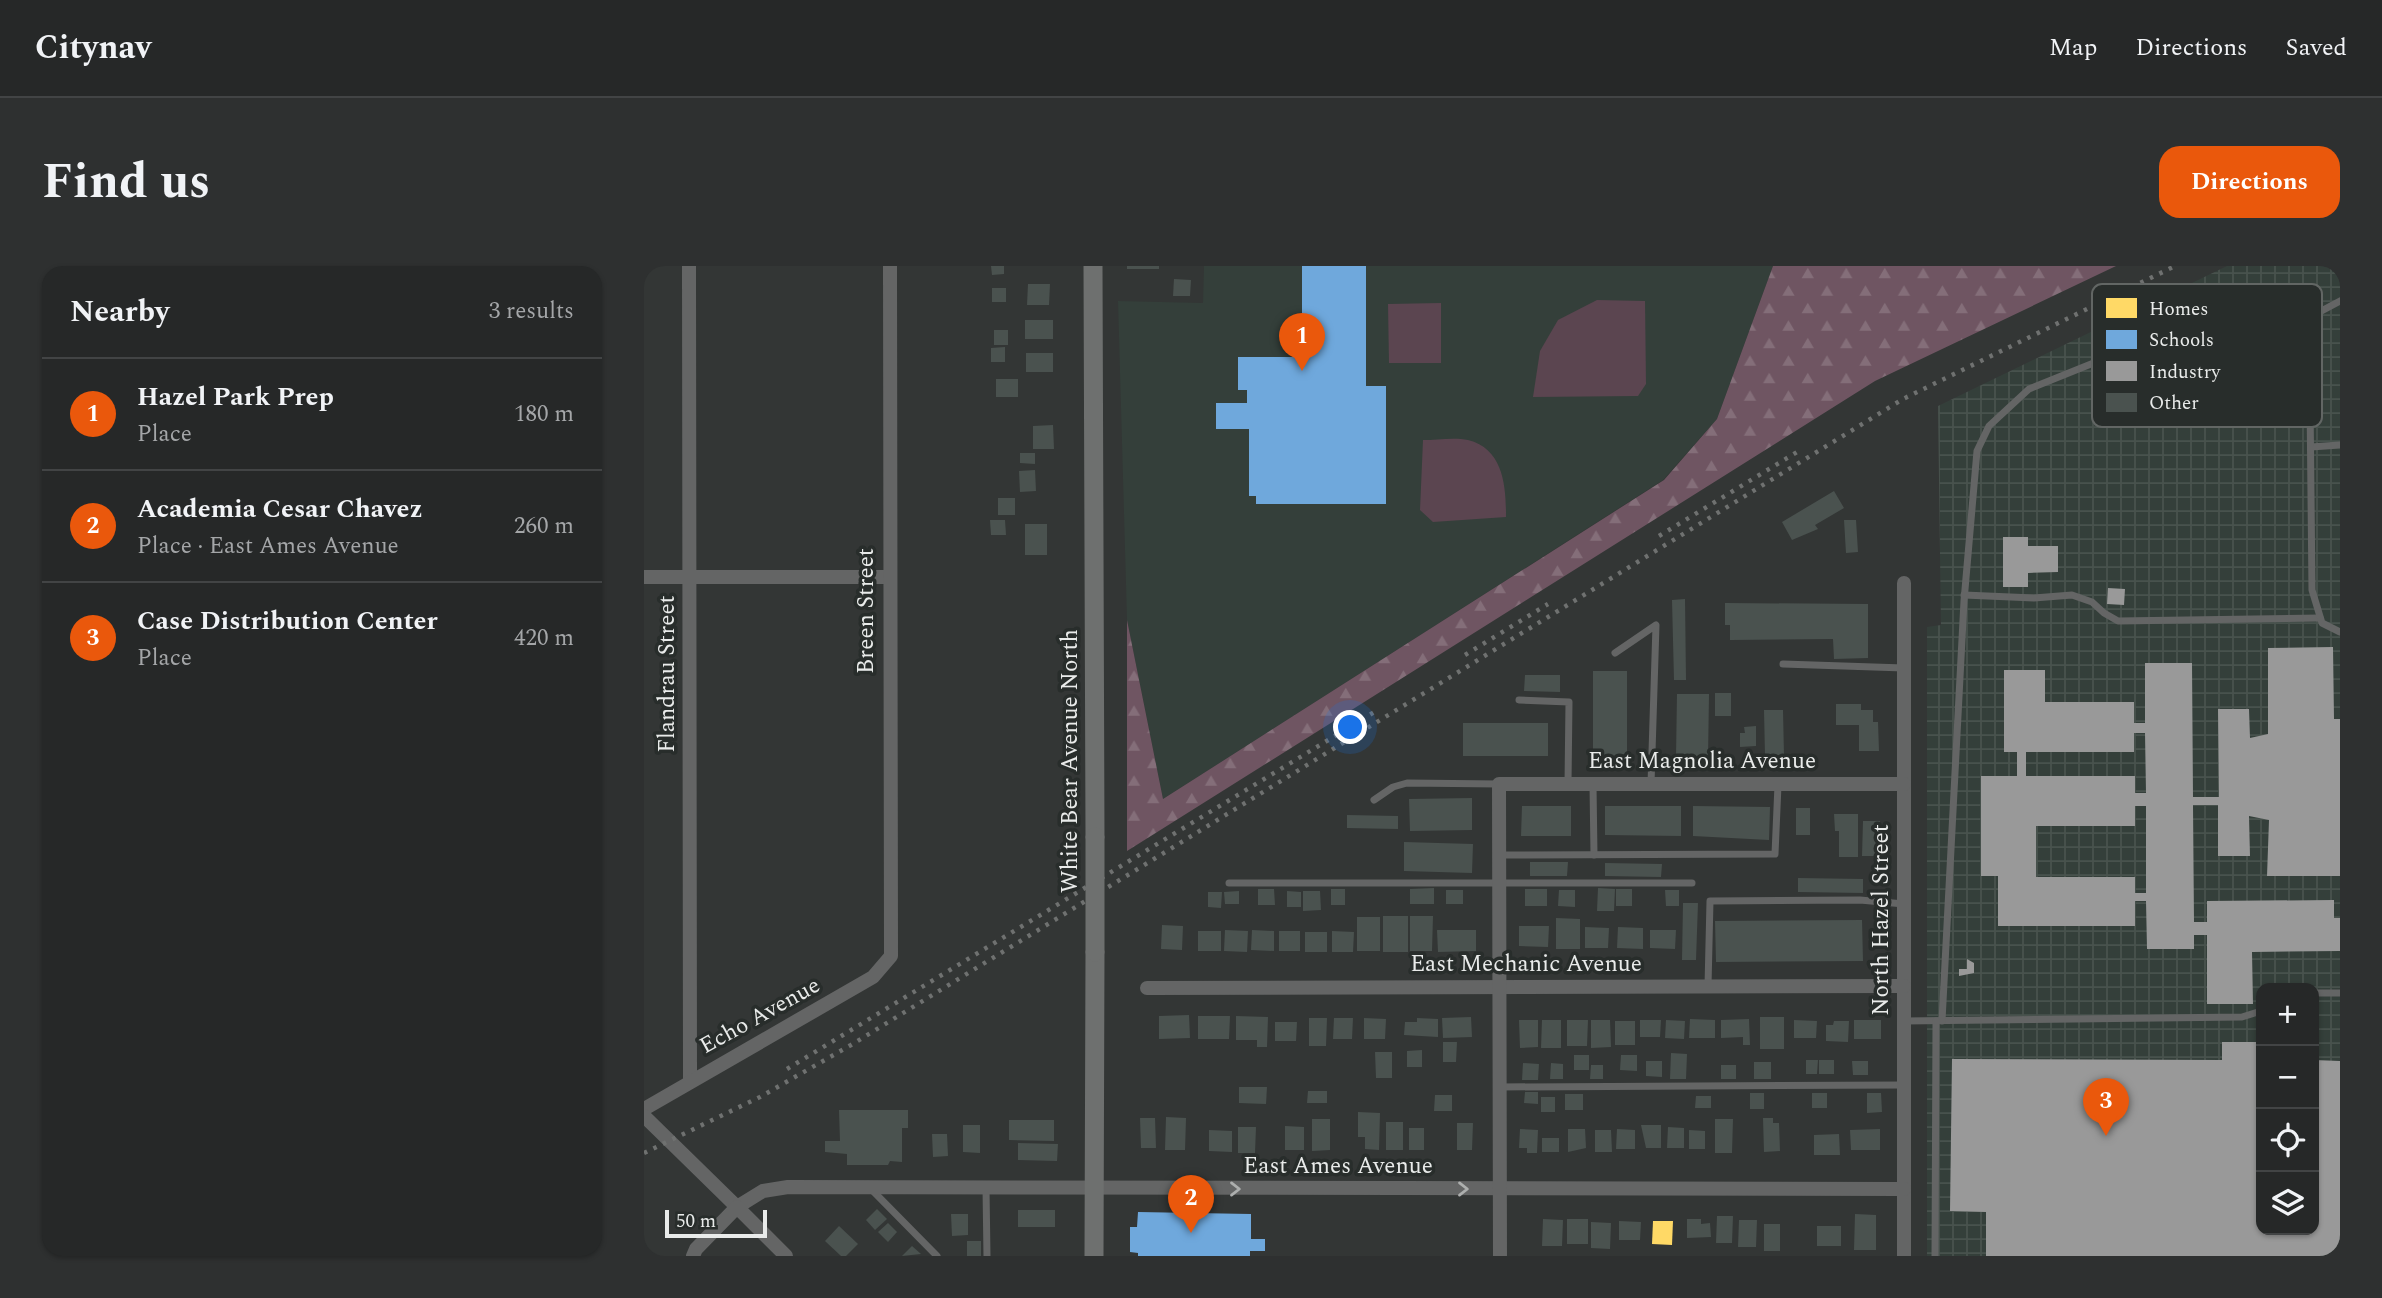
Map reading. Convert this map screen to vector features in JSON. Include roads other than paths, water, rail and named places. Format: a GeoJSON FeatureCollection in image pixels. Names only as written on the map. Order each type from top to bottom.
{"type":"FeatureCollection","features":[{"type":"Feature","properties":{"kind":"main road","name":"White Bear Avenue North"},"geometry":{"type":"LineString","coordinates":[[1094,266],[1094,1256]]}},
{"type":"Feature","properties":{"kind":"street","name":"Flandrau Street"},"geometry":{"type":"LineString","coordinates":[[689,266],[690,1081]]}},
{"type":"Feature","properties":{"kind":"street","name":"Breen Street"},"geometry":{"type":"LineString","coordinates":[[890,266],[888,578],[891,956]]}},
{"type":"Feature","properties":{"kind":"street"},"geometry":{"type":"LineString","coordinates":[[644,577],[888,578]]}},
{"type":"Feature","properties":{"kind":"street","name":"North Hazel Street"},"geometry":{"type":"LineString","coordinates":[[1904,583],[1904,1256]]}},
{"type":"Feature","properties":{"kind":"street"},"geometry":{"type":"LineString","coordinates":[[1499,784],[1500,1256]]}},
{"type":"Feature","properties":{"kind":"street","name":"East Magnolia Avenue"},"geometry":{"type":"LineString","coordinates":[[1499,784],[1904,784]]}},
{"type":"Feature","properties":{"kind":"street","name":"Echo Avenue"},"geometry":{"type":"LineString","coordinates":[[644,1109],[873,977],[891,956]]}},
{"type":"Feature","properties":{"kind":"street","name":"East Mechanic Avenue"},"geometry":{"type":"LineString","coordinates":[[1147,988],[1904,986]]}},
{"type":"Feature","properties":{"kind":"street"},"geometry":{"type":"LineString","coordinates":[[644,1116],[786,1256]]}},
{"type":"Feature","properties":{"kind":"street","name":"East Ames Avenue"},"geometry":{"type":"LineString","coordinates":[[737,1207],[763,1191],[774,1189],[1904,1189]]}},
{"type":"Feature","properties":{"kind":"street"},"geometry":{"type":"LineString","coordinates":[[693,1256],[696,1249],[737,1207]]}},
{"type":"Feature","properties":{"kind":"lane"},"geometry":{"type":"LineString","coordinates":[[2322,311],[2340,302]]}},
{"type":"Feature","properties":{"kind":"lane"},"geometry":{"type":"LineString","coordinates":[[1935,1256],[1939,1021],[1964,595],[1978,451],[1989,426],[2029,389],[2092,364]]}},
{"type":"Feature","properties":{"kind":"lane"},"geometry":{"type":"LineString","coordinates":[[2311,427],[2312,590],[2322,622],[2340,632]]}},
{"type":"Feature","properties":{"kind":"lane"},"geometry":{"type":"LineString","coordinates":[[2311,447],[2340,445]]}},
{"type":"Feature","properties":{"kind":"lane"},"geometry":{"type":"LineString","coordinates":[[1964,595],[2034,598],[2071,595],[2092,602],[2104,614],[2118,621],[2320,618]]}},
{"type":"Feature","properties":{"kind":"lane"},"geometry":{"type":"LineString","coordinates":[[1615,653],[1656,625],[1651,784]]}},
{"type":"Feature","properties":{"kind":"lane"},"geometry":{"type":"LineString","coordinates":[[1783,664],[1904,668]]}},
{"type":"Feature","properties":{"kind":"lane"},"geometry":{"type":"LineString","coordinates":[[1519,700],[1569,702],[1568,784]]}},
{"type":"Feature","properties":{"kind":"lane"},"geometry":{"type":"LineString","coordinates":[[1374,800],[1393,787],[1407,783],[1499,784]]}},
{"type":"Feature","properties":{"kind":"lane"},"geometry":{"type":"LineString","coordinates":[[1593,784],[1594,855]]}},
{"type":"Feature","properties":{"kind":"lane"},"geometry":{"type":"LineString","coordinates":[[1499,855],[1775,854],[1777,784]]}},
{"type":"Feature","properties":{"kind":"lane"},"geometry":{"type":"LineString","coordinates":[[1229,883],[1692,883]]}},
{"type":"Feature","properties":{"kind":"lane"},"geometry":{"type":"LineString","coordinates":[[1708,987],[1710,901],[1860,900],[1904,904]]}},
{"type":"Feature","properties":{"kind":"lane"},"geometry":{"type":"LineString","coordinates":[[2319,993],[2340,993]]}},
{"type":"Feature","properties":{"kind":"lane"},"geometry":{"type":"LineString","coordinates":[[1904,1021],[2242,1017],[2256,1013]]}},
{"type":"Feature","properties":{"kind":"lane"},"geometry":{"type":"LineString","coordinates":[[1499,1087],[1904,1085]]}},
{"type":"Feature","properties":{"kind":"lane"},"geometry":{"type":"LineString","coordinates":[[986,1188],[987,1256]]}},
{"type":"Feature","properties":{"kind":"lane"},"geometry":{"type":"LineString","coordinates":[[870,1189],[937,1256]]}},
{"type":"Feature","properties":{"kind":"railway"},"geometry":{"type":"LineString","coordinates":[[2138,284],[2175,266]]}},
{"type":"Feature","properties":{"kind":"railway"},"geometry":{"type":"LineString","coordinates":[[644,1153],[760,1097],[851,1045],[1903,399],[2092,307]]}},
{"type":"Feature","properties":{"kind":"railway"},"geometry":{"type":"LineString","coordinates":[[1659,536],[1802,449]]}},
{"type":"Feature","properties":{"kind":"railway"},"geometry":{"type":"LineString","coordinates":[[1465,655],[1548,604]]}},
{"type":"Feature","properties":{"kind":"railway"},"geometry":{"type":"LineString","coordinates":[[787,1069],[1376,711]]}},
{"type":"Feature","properties":{"kind":"place","name":"Hazel Park Prep"},"geometry":{"type":"Point","coordinates":[1302,371]}},
{"type":"Feature","properties":{"kind":"place","name":"Case Distribution Center"},"geometry":{"type":"Point","coordinates":[2106,1136]}},
{"type":"Feature","properties":{"kind":"place","name":"Academia Cesar Chavez"},"geometry":{"type":"Point","coordinates":[1191,1233]}}]}
